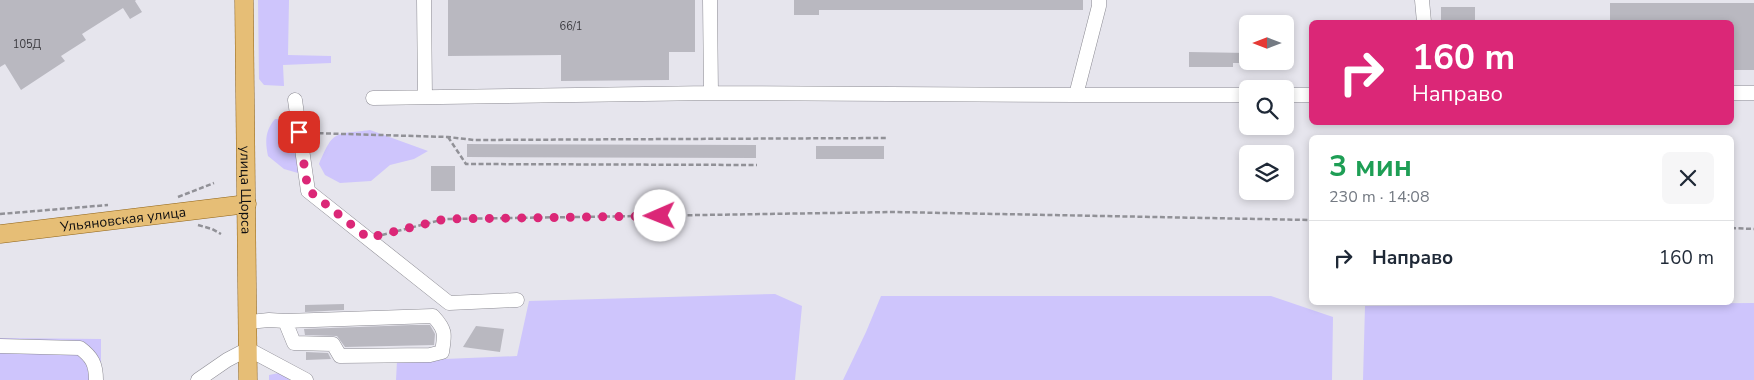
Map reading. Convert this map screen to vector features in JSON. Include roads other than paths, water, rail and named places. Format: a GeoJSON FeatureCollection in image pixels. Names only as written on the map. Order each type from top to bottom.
{"type":"FeatureCollection","features":[{"type":"Feature","properties":{"kind":"main road","name":"улица Щорса"},"geometry":{"type":"LineString","coordinates":[[244,0],[248,380]]}},
{"type":"Feature","properties":{"kind":"main road","name":"Ульяновская улица"},"geometry":{"type":"LineString","coordinates":[[0,234],[247,204]]}},
{"type":"Feature","properties":{"kind":"lane"},"geometry":{"type":"LineString","coordinates":[[424,0],[425,97]]}},
{"type":"Feature","properties":{"kind":"lane"},"geometry":{"type":"LineString","coordinates":[[710,0],[711,93]]}},
{"type":"Feature","properties":{"kind":"lane"},"geometry":{"type":"LineString","coordinates":[[1076,95],[1099,0]]}},
{"type":"Feature","properties":{"kind":"lane"},"geometry":{"type":"LineString","coordinates":[[1422,0],[1424,20]]}},
{"type":"Feature","properties":{"kind":"lane"},"geometry":{"type":"LineString","coordinates":[[373,98],[711,93],[1239,95]]}},
{"type":"Feature","properties":{"kind":"lane"},"geometry":{"type":"LineString","coordinates":[[1734,93],[1754,93]]}},
{"type":"Feature","properties":{"kind":"lane"},"geometry":{"type":"LineString","coordinates":[[1294,95],[1309,95]]}},
{"type":"Feature","properties":{"kind":"lane"},"geometry":{"type":"LineString","coordinates":[[295,100],[308,190],[449,302],[517,300]]}},
{"type":"Feature","properties":{"kind":"lane"},"geometry":{"type":"LineString","coordinates":[[248,322],[433,316],[443,327],[442,352],[430,355],[340,356],[333,344],[294,343],[285,321]]}},
{"type":"Feature","properties":{"kind":"lane"},"geometry":{"type":"LineString","coordinates":[[0,346],[80,348],[90,355],[96,371],[96,380]]}},
{"type":"Feature","properties":{"kind":"lane"},"geometry":{"type":"LineString","coordinates":[[198,380],[227,360],[248,349],[306,380]]}}]}
